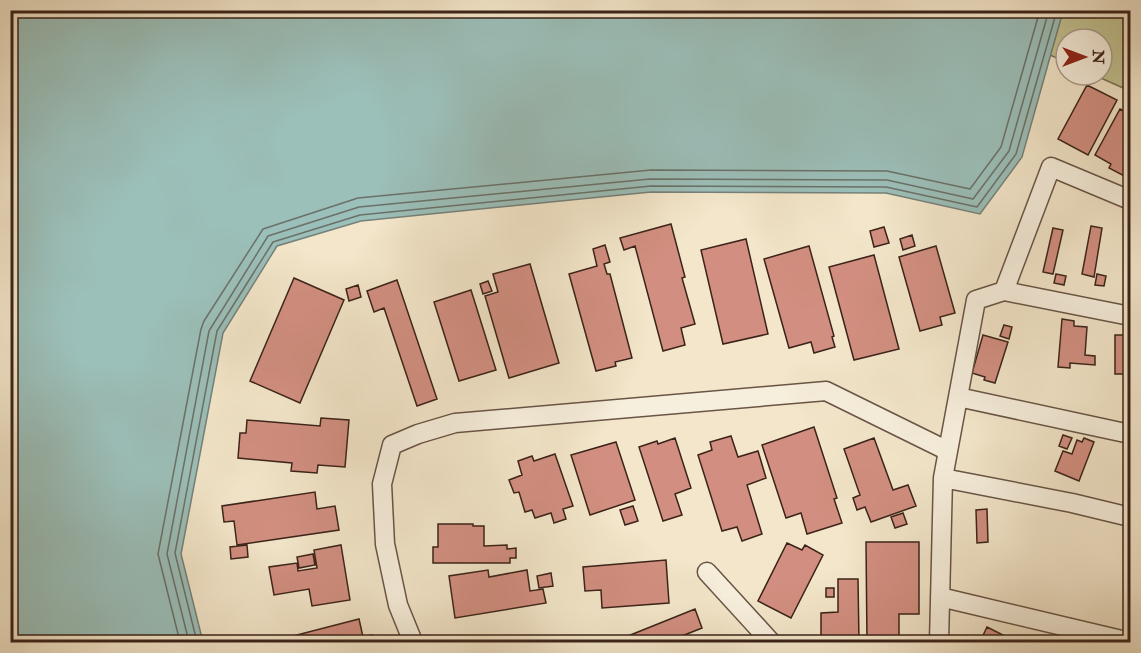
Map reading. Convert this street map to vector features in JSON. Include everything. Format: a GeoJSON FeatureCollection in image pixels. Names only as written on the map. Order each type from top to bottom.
{"type":"FeatureCollection","features":[{"type":"Feature","properties":{"kind":"lane"},"geometry":{"type":"LineString","coordinates":[[1004,291],[1051,167],[1131,200]]}},
{"type":"Feature","properties":{"kind":"lane"},"geometry":{"type":"LineString","coordinates":[[939,642],[943,478],[976,300],[1004,291],[1131,316]]}},
{"type":"Feature","properties":{"kind":"lane"},"geometry":{"type":"LineString","coordinates":[[413,642],[398,606],[385,544],[382,484],[392,445],[418,434],[455,423],[826,391],[948,451]]}},
{"type":"Feature","properties":{"kind":"lane"},"geometry":{"type":"LineString","coordinates":[[958,397],[1131,434]]}},
{"type":"Feature","properties":{"kind":"lane"},"geometry":{"type":"LineString","coordinates":[[943,478],[1131,517]]}},
{"type":"Feature","properties":{"kind":"lane"},"geometry":{"type":"LineString","coordinates":[[707,572],[771,642]]}},
{"type":"Feature","properties":{"kind":"lane"},"geometry":{"type":"LineString","coordinates":[[940,597],[1130,642]]}},
{"type":"Feature","properties":{"kind":"green space"},"geometry":{"type":"Polygon","coordinates":[[[1063,11],[1130,11],[1130,91],[1114,84],[1114,27],[1058,27],[1063,11]]]}},
{"type":"Feature","properties":{"kind":"green space"},"geometry":{"type":"Polygon","coordinates":[[[1054,41],[1054,57],[1050,55],[1054,41]]]}},
{"type":"Feature","properties":{"kind":"water"},"geometry":{"type":"Polygon","coordinates":[[[11,10],[1063,11],[1059,27],[1054,27],[1054,43],[1022,157],[980,214],[886,193],[651,192],[361,221],[277,246],[223,333],[181,554],[203,642],[11,642],[11,10]]]}},
{"type":"Feature","properties":{"kind":"building"},"geometry":{"type":"Polygon","coordinates":[[[1086,87],[1091,87],[1117,100],[1088,155],[1058,139],[1086,87]]]}},
{"type":"Feature","properties":{"kind":"building"},"geometry":{"type":"Polygon","coordinates":[[[1120,109],[1130,114],[1130,173],[1128,178],[1109,168],[1111,164],[1095,155],[1120,109]]]}},
{"type":"Feature","properties":{"kind":"building"},"geometry":{"type":"Polygon","coordinates":[[[671,224],[685,277],[682,278],[695,324],[681,328],[685,345],[663,351],[635,246],[624,250],[620,238],[671,224]]]}},
{"type":"Feature","properties":{"kind":"building"},"geometry":{"type":"Polygon","coordinates":[[[1091,226],[1102,228],[1094,277],[1082,274],[1091,226]]]}},
{"type":"Feature","properties":{"kind":"building"},"geometry":{"type":"Polygon","coordinates":[[[884,227],[889,243],[874,247],[870,231],[884,227]]]}},
{"type":"Feature","properties":{"kind":"building"},"geometry":{"type":"Polygon","coordinates":[[[1053,228],[1063,230],[1053,274],[1043,272],[1053,228]]]}},
{"type":"Feature","properties":{"kind":"building"},"geometry":{"type":"Polygon","coordinates":[[[912,235],[915,246],[903,250],[900,239],[912,235]]]}},
{"type":"Feature","properties":{"kind":"building"},"geometry":{"type":"Polygon","coordinates":[[[746,239],[768,334],[723,344],[701,250],[746,239]]]}},
{"type":"Feature","properties":{"kind":"building"},"geometry":{"type":"Polygon","coordinates":[[[605,245],[610,262],[604,264],[607,274],[610,274],[632,358],[615,362],[616,366],[596,371],[569,274],[597,266],[593,249],[605,245]]]}},
{"type":"Feature","properties":{"kind":"building"},"geometry":{"type":"Polygon","coordinates":[[[1130,245],[1130,282],[1124,281],[1130,245]]]}},
{"type":"Feature","properties":{"kind":"building"},"geometry":{"type":"Polygon","coordinates":[[[809,246],[835,347],[814,353],[811,342],[789,348],[764,259],[809,246]]]}},
{"type":"Feature","properties":{"kind":"building"},"geometry":{"type":"Polygon","coordinates":[[[936,246],[955,313],[940,317],[942,325],[920,331],[899,257],[936,246]]]}},
{"type":"Feature","properties":{"kind":"building"},"geometry":{"type":"Polygon","coordinates":[[[874,255],[899,349],[854,360],[829,267],[874,255]]]}},
{"type":"Feature","properties":{"kind":"building"},"geometry":{"type":"Polygon","coordinates":[[[530,264],[559,363],[509,378],[485,296],[498,292],[493,274],[530,264]]]}},
{"type":"Feature","properties":{"kind":"building"},"geometry":{"type":"Polygon","coordinates":[[[1056,274],[1066,276],[1064,285],[1054,283],[1056,274]]]}},
{"type":"Feature","properties":{"kind":"building"},"geometry":{"type":"Polygon","coordinates":[[[1097,274],[1106,276],[1104,286],[1095,285],[1097,274]]]}},
{"type":"Feature","properties":{"kind":"building"},"geometry":{"type":"Polygon","coordinates":[[[294,278],[344,300],[300,403],[250,381],[294,278]]]}},
{"type":"Feature","properties":{"kind":"building"},"geometry":{"type":"Polygon","coordinates":[[[397,280],[437,399],[417,406],[384,308],[374,312],[367,291],[397,280]]]}},
{"type":"Feature","properties":{"kind":"building"},"geometry":{"type":"Polygon","coordinates":[[[488,281],[492,291],[483,294],[480,284],[488,281]]]}},
{"type":"Feature","properties":{"kind":"building"},"geometry":{"type":"Polygon","coordinates":[[[358,285],[361,297],[349,301],[346,289],[358,285]]]}},
{"type":"Feature","properties":{"kind":"building"},"geometry":{"type":"Polygon","coordinates":[[[471,290],[496,370],[459,381],[434,302],[471,290]]]}},
{"type":"Feature","properties":{"kind":"building"},"geometry":{"type":"Polygon","coordinates":[[[1062,319],[1074,321],[1074,326],[1087,327],[1085,355],[1095,356],[1095,365],[1070,363],[1070,368],[1058,367],[1062,319]]]}},
{"type":"Feature","properties":{"kind":"building"},"geometry":{"type":"Polygon","coordinates":[[[1004,325],[1012,327],[1009,339],[1000,336],[1004,325]]]}},
{"type":"Feature","properties":{"kind":"building"},"geometry":{"type":"Polygon","coordinates":[[[983,335],[1008,342],[995,383],[972,373],[983,335]]]}},
{"type":"Feature","properties":{"kind":"building"},"geometry":{"type":"Polygon","coordinates":[[[1115,335],[1127,335],[1128,374],[1115,374],[1115,335]]]}},
{"type":"Feature","properties":{"kind":"building"},"geometry":{"type":"Polygon","coordinates":[[[321,418],[349,420],[345,467],[318,465],[317,473],[291,471],[292,463],[238,458],[240,433],[246,433],[247,420],[320,426],[321,418]]]}},
{"type":"Feature","properties":{"kind":"building"},"geometry":{"type":"Polygon","coordinates":[[[814,427],[837,498],[834,499],[842,523],[807,534],[801,513],[786,518],[762,445],[814,427]]]}},
{"type":"Feature","properties":{"kind":"building"},"geometry":{"type":"Polygon","coordinates":[[[1063,435],[1072,438],[1067,449],[1059,446],[1063,435]]]}},
{"type":"Feature","properties":{"kind":"building"},"geometry":{"type":"Polygon","coordinates":[[[731,436],[738,457],[758,451],[766,478],[747,485],[762,534],[742,541],[737,527],[722,531],[698,455],[712,450],[710,442],[731,436]]]}},
{"type":"Feature","properties":{"kind":"building"},"geometry":{"type":"Polygon","coordinates":[[[675,438],[691,488],[675,494],[682,515],[663,521],[639,447],[675,438]]]}},
{"type":"Feature","properties":{"kind":"building"},"geometry":{"type":"Polygon","coordinates":[[[874,438],[893,490],[908,485],[916,506],[871,522],[865,507],[857,510],[853,498],[860,495],[844,449],[874,438]]]}},
{"type":"Feature","properties":{"kind":"building"},"geometry":{"type":"Polygon","coordinates":[[[1084,438],[1094,442],[1079,481],[1055,471],[1063,451],[1072,454],[1077,440],[1082,442],[1084,438]]]}},
{"type":"Feature","properties":{"kind":"building"},"geometry":{"type":"Polygon","coordinates":[[[616,442],[635,500],[590,515],[571,455],[616,442]]]}},
{"type":"Feature","properties":{"kind":"building"},"geometry":{"type":"Polygon","coordinates":[[[555,454],[573,506],[563,509],[566,519],[554,523],[551,513],[535,518],[532,510],[525,512],[519,492],[514,493],[509,480],[522,475],[518,461],[532,456],[534,461],[555,454]]]}},
{"type":"Feature","properties":{"kind":"building"},"geometry":{"type":"Polygon","coordinates":[[[315,492],[317,509],[335,506],[339,530],[237,545],[234,521],[224,522],[222,506],[315,492]]]}},
{"type":"Feature","properties":{"kind":"building"},"geometry":{"type":"Polygon","coordinates":[[[633,506],[638,521],[625,525],[620,510],[633,506]]]}},
{"type":"Feature","properties":{"kind":"building"},"geometry":{"type":"Polygon","coordinates":[[[987,509],[988,542],[977,543],[976,510],[987,509]]]}},
{"type":"Feature","properties":{"kind":"building"},"geometry":{"type":"Polygon","coordinates":[[[903,513],[907,524],[895,528],[891,517],[903,513]]]}},
{"type":"Feature","properties":{"kind":"building"},"geometry":{"type":"Polygon","coordinates":[[[438,524],[484,526],[484,546],[507,545],[507,549],[516,548],[516,558],[510,558],[510,563],[433,563],[433,547],[438,547],[438,524]]]}},
{"type":"Feature","properties":{"kind":"building"},"geometry":{"type":"Polygon","coordinates":[[[866,542],[919,542],[919,614],[899,614],[899,642],[867,642],[866,542]]]}},
{"type":"Feature","properties":{"kind":"building"},"geometry":{"type":"Polygon","coordinates":[[[787,543],[802,550],[805,545],[823,555],[791,618],[758,601],[787,543]]]}},
{"type":"Feature","properties":{"kind":"building"},"geometry":{"type":"Polygon","coordinates":[[[247,545],[248,557],[231,559],[230,547],[247,545]]]}},
{"type":"Feature","properties":{"kind":"building"},"geometry":{"type":"Polygon","coordinates":[[[341,545],[350,600],[312,606],[309,589],[274,595],[269,567],[297,563],[298,571],[317,568],[314,550],[341,545]]]}},
{"type":"Feature","properties":{"kind":"building"},"geometry":{"type":"Polygon","coordinates":[[[313,554],[315,565],[299,568],[297,557],[313,554]]]}},
{"type":"Feature","properties":{"kind":"building"},"geometry":{"type":"Polygon","coordinates":[[[666,560],[669,603],[602,608],[601,590],[585,591],[583,567],[666,560]]]}},
{"type":"Feature","properties":{"kind":"building"},"geometry":{"type":"Polygon","coordinates":[[[488,570],[489,577],[527,570],[530,591],[543,589],[546,603],[455,618],[449,576],[488,570]]]}},
{"type":"Feature","properties":{"kind":"building"},"geometry":{"type":"Polygon","coordinates":[[[551,573],[553,586],[539,588],[537,576],[551,573]]]}},
{"type":"Feature","properties":{"kind":"building"},"geometry":{"type":"Polygon","coordinates":[[[838,579],[858,579],[859,642],[821,642],[821,613],[838,612],[838,579]]]}},
{"type":"Feature","properties":{"kind":"building"},"geometry":{"type":"Polygon","coordinates":[[[826,588],[834,588],[834,597],[826,597],[826,588]]]}},
{"type":"Feature","properties":{"kind":"building"},"geometry":{"type":"Polygon","coordinates":[[[695,609],[702,628],[682,636],[685,642],[625,642],[623,638],[695,609]]]}},
{"type":"Feature","properties":{"kind":"building"},"geometry":{"type":"Polygon","coordinates":[[[359,619],[363,637],[372,635],[374,642],[290,642],[289,637],[359,619]]]}},
{"type":"Feature","properties":{"kind":"building"},"geometry":{"type":"Polygon","coordinates":[[[987,627],[1009,638],[1007,642],[980,642],[987,627]]]}}]}
